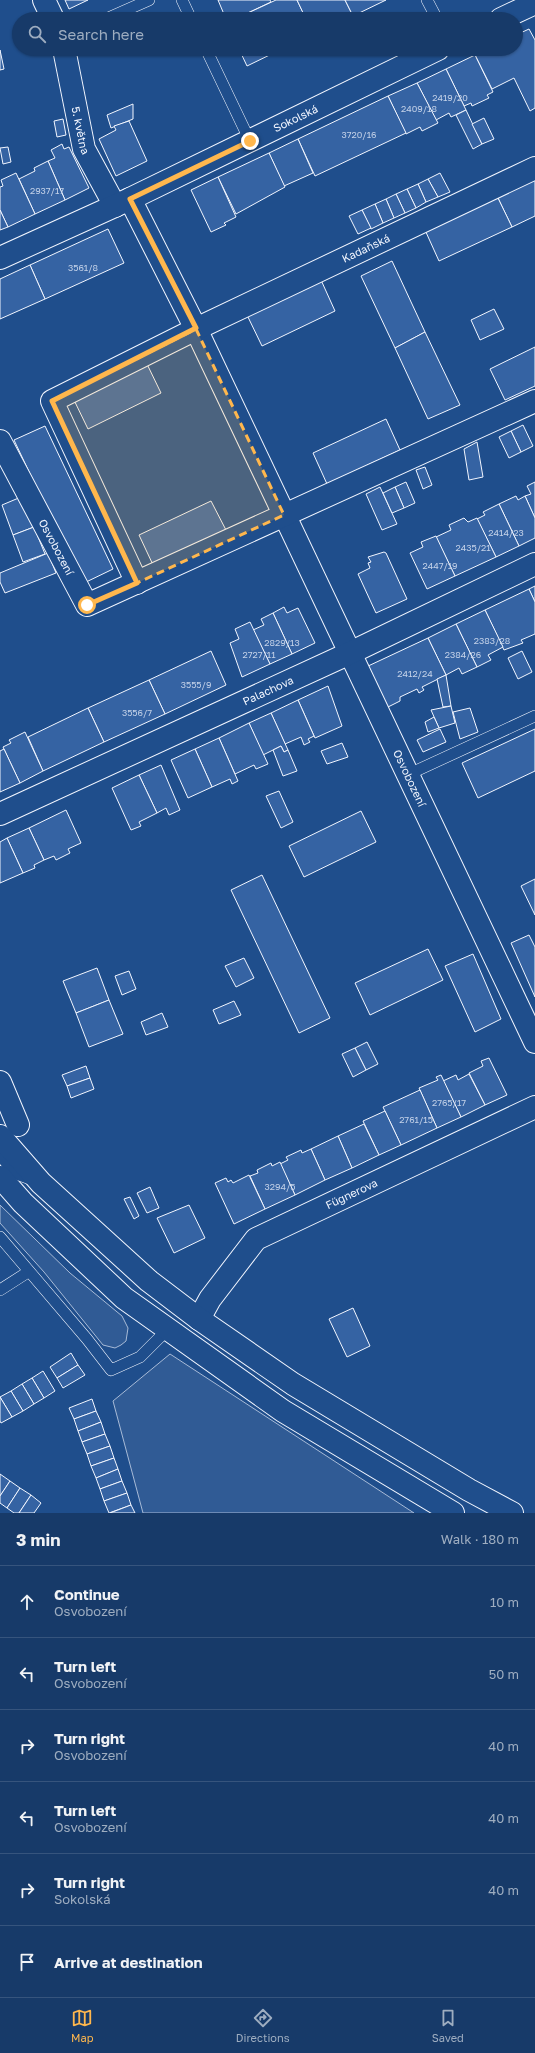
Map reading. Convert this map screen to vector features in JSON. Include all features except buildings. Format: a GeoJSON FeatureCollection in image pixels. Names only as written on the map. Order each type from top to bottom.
{"type":"FeatureCollection","features":[{"type":"Feature","properties":{"kind":"main road"},"geometry":{"type":"LineString","coordinates":[[44,0],[50,12]]}},
{"type":"Feature","properties":{"kind":"main road"},"geometry":{"type":"LineString","coordinates":[[515,12],[535,3]]}},
{"type":"Feature","properties":{"kind":"main road","name":"5. května"},"geometry":{"type":"LineString","coordinates":[[65,56],[84,149],[123,202]]}},
{"type":"Feature","properties":{"kind":"main road","name":"Sokolská"},"geometry":{"type":"LineString","coordinates":[[0,258],[123,202],[424,56]]}},
{"type":"Feature","properties":{"kind":"main road","name":"Kadaňská"},"geometry":{"type":"LineString","coordinates":[[196,328],[535,168]]}},
{"type":"Feature","properties":{"kind":"main road","name":"Osvobození"},"geometry":{"type":"LineString","coordinates":[[123,202],[196,328],[535,1042]]}},
{"type":"Feature","properties":{"kind":"main road"},"geometry":{"type":"LineString","coordinates":[[137,583],[52,401],[196,328]]}},
{"type":"Feature","properties":{"kind":"main road"},"geometry":{"type":"LineString","coordinates":[[284,515],[535,401]]}},
{"type":"Feature","properties":{"kind":"main road","name":"Osvobození"},"geometry":{"type":"LineString","coordinates":[[0,441],[87,605],[284,515]]}},
{"type":"Feature","properties":{"kind":"main road","name":"Palachova"},"geometry":{"type":"LineString","coordinates":[[0,814],[350,654],[535,564]]}},
{"type":"Feature","properties":{"kind":"main road"},"geometry":{"type":"LineString","coordinates":[[0,1082],[9,1131],[41,1183],[150,1281],[199,1319],[293,1384],[470,1490],[512,1513]]}},
{"type":"Feature","properties":{"kind":"main road","name":"Fügnerova"},"geometry":{"type":"LineString","coordinates":[[199,1319],[210,1299],[256,1239],[535,1107]]}},
{"type":"Feature","properties":{"kind":"main road"},"geometry":{"type":"LineString","coordinates":[[0,1177],[23,1203],[124,1298],[167,1330],[283,1411],[453,1513]]}},
{"type":"Feature","properties":{"kind":"lane"},"geometry":{"type":"LineString","coordinates":[[122,12],[149,0]]}},
{"type":"Feature","properties":{"kind":"lane"},"geometry":{"type":"LineString","coordinates":[[182,0],[188,12]]}},
{"type":"Feature","properties":{"kind":"lane"},"geometry":{"type":"LineString","coordinates":[[427,0],[433,12]]}},
{"type":"Feature","properties":{"kind":"lane"},"geometry":{"type":"LineString","coordinates":[[209,56],[250,141]]}},
{"type":"Feature","properties":{"kind":"lane"},"geometry":{"type":"LineString","coordinates":[[407,775],[535,716]]}},
{"type":"Feature","properties":{"kind":"lane"},"geometry":{"type":"LineString","coordinates":[[0,1155],[14,1172],[41,1183]]}},
{"type":"Feature","properties":{"kind":"lane"},"geometry":{"type":"LineString","coordinates":[[0,1237],[28,1272],[87,1339],[111,1370],[140,1357],[167,1330]]}},
{"type":"Feature","properties":{"kind":"lane"},"geometry":{"type":"LineString","coordinates":[[0,1290],[28,1272]]}},
{"type":"Feature","properties":{"kind":"highlighted area"},"geometry":{"type":"Polygon","coordinates":[[[196,329],[284,515],[137,583],[52,401],[196,329]]]}},
{"type":"Feature","properties":{"kind":"shaded area"},"geometry":{"type":"Polygon","coordinates":[[[0,1205],[70,1273],[122,1316],[128,1328],[126,1341],[115,1348],[103,1345],[44,1272],[0,1223],[0,1205]]]}},
{"type":"Feature","properties":{"kind":"shaded area"},"geometry":{"type":"Polygon","coordinates":[[[170,1354],[414,1513],[143,1513],[113,1401],[170,1354]]]}},
{"type":"Feature","properties":{"kind":"route"},"geometry":{"type":"LineString","coordinates":[[87,605],[137,583],[52,401],[196,328],[130,199],[250,141]]}}]}
